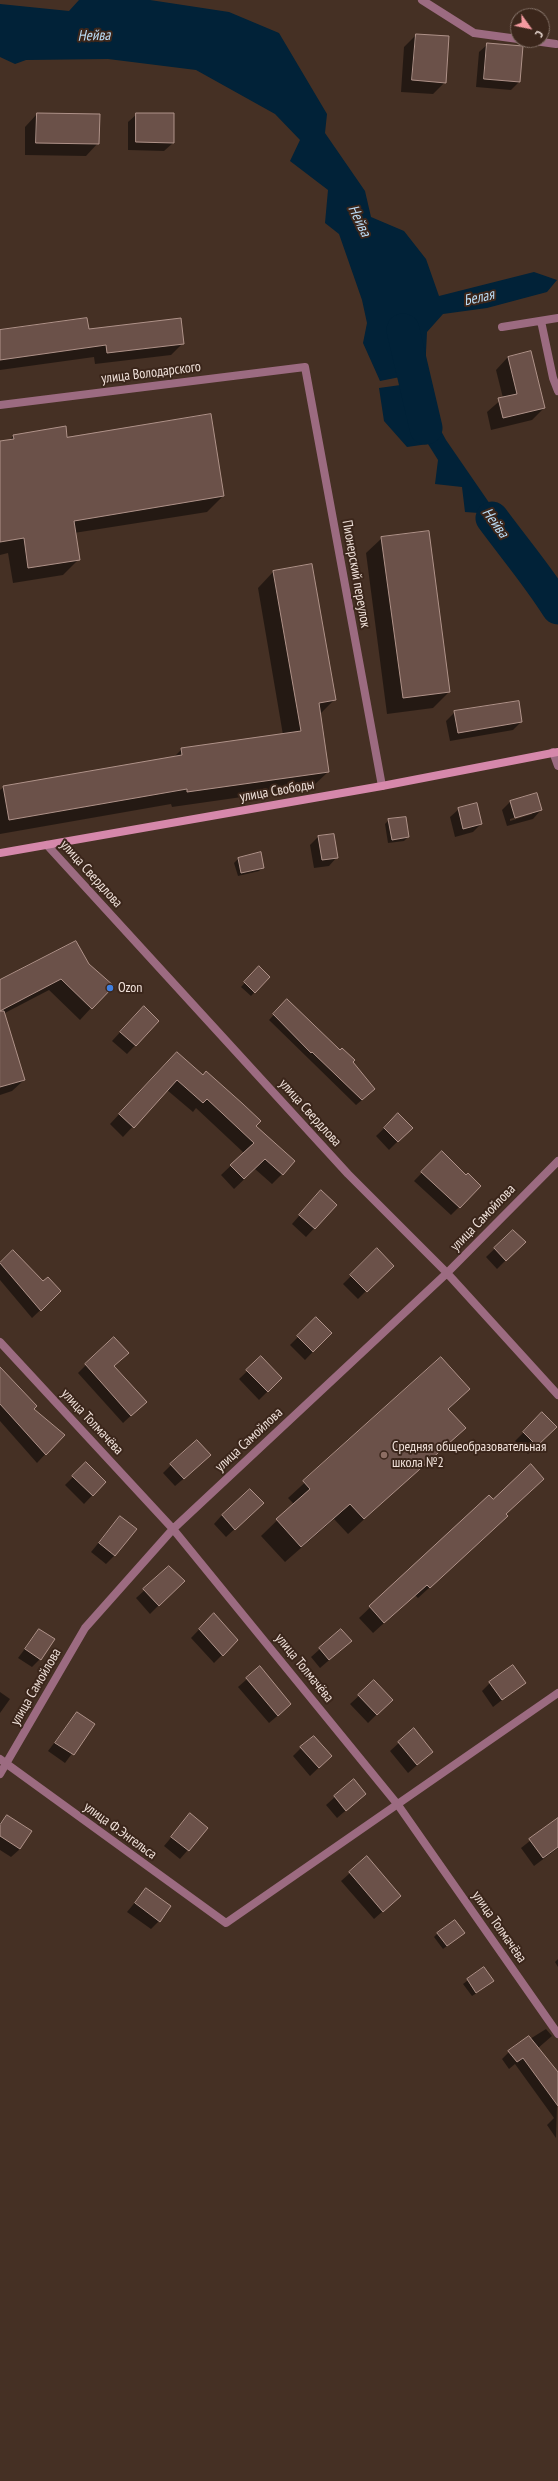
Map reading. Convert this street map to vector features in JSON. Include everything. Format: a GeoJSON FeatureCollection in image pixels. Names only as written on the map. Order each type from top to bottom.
{"type":"FeatureCollection","features":[{"type":"Feature","properties":{"kind":"main road","name":"улица Свободы"},"geometry":{"type":"LineString","coordinates":[[0,853],[382,786],[555,752]]}},
{"type":"Feature","properties":{"kind":"street"},"geometry":{"type":"LineString","coordinates":[[422,0],[474,33],[510,38]]}},
{"type":"Feature","properties":{"kind":"street"},"geometry":{"type":"LineString","coordinates":[[550,43],[556,44]]}},
{"type":"Feature","properties":{"kind":"street"},"geometry":{"type":"LineString","coordinates":[[502,327],[558,318]]}},
{"type":"Feature","properties":{"kind":"street"},"geometry":{"type":"LineString","coordinates":[[541,321],[553,378],[558,390]]}},
{"type":"Feature","properties":{"kind":"street","name":"улица Володарского"},"geometry":{"type":"LineString","coordinates":[[0,405],[305,366]]}},
{"type":"Feature","properties":{"kind":"street","name":"Пионерский переулок"},"geometry":{"type":"LineString","coordinates":[[305,366],[382,786]]}},
{"type":"Feature","properties":{"kind":"street"},"geometry":{"type":"LineString","coordinates":[[555,752],[558,766]]}},
{"type":"Feature","properties":{"kind":"street","name":"улица Свердлова"},"geometry":{"type":"LineString","coordinates":[[47,845],[348,1174],[448,1273],[558,1395]]}},
{"type":"Feature","properties":{"kind":"street","name":"улица Самойлова"},"geometry":{"type":"LineString","coordinates":[[0,1774],[3,1762],[85,1628],[173,1528],[448,1273],[558,1161]]}},
{"type":"Feature","properties":{"kind":"street","name":"улица Толмачёва"},"geometry":{"type":"LineString","coordinates":[[0,1342],[173,1528],[398,1805],[558,2034]]}},
{"type":"Feature","properties":{"kind":"street"},"geometry":{"type":"LineString","coordinates":[[398,1805],[558,1693]]}},
{"type":"Feature","properties":{"kind":"street","name":"улица Ф.Энгельса"},"geometry":{"type":"LineString","coordinates":[[3,1762],[226,1923],[398,1805]]}},
{"type":"Feature","properties":{"kind":"water","name":"Белая"},"geometry":{"type":"Polygon","coordinates":[[[79,0],[150,0],[229,12],[279,33],[327,114],[325,133],[365,191],[371,217],[404,231],[426,259],[439,296],[534,272],[557,280],[547,292],[487,308],[443,314],[427,332],[425,372],[380,381],[363,343],[367,323],[362,300],[339,234],[325,223],[328,190],[290,161],[300,140],[275,114],[196,70],[108,59],[26,60],[15,64],[0,57],[0,4],[69,11],[79,0]]]}},
{"type":"Feature","properties":{"kind":"water"},"geometry":{"type":"Polygon","coordinates":[[[415,383],[446,440],[523,552],[504,556],[488,537],[491,522],[479,513],[465,512],[462,487],[435,484],[438,460],[428,444],[407,447],[384,421],[379,388],[415,383]]]}},
{"type":"Feature","properties":{"kind":"water"},"geometry":{"type":"Polygon","coordinates":[[[552,576],[558,582],[558,610],[549,609],[539,578],[552,576]]]}},
{"type":"Feature","properties":{"kind":"building"},"geometry":{"type":"Polygon","coordinates":[[[416,34],[449,36],[446,83],[412,80],[416,34]]]}},
{"type":"Feature","properties":{"kind":"building"},"geometry":{"type":"Polygon","coordinates":[[[487,43],[510,45],[510,48],[523,48],[520,82],[484,79],[487,43]]]}},
{"type":"Feature","properties":{"kind":"building"},"geometry":{"type":"Polygon","coordinates":[[[37,113],[100,114],[99,144],[36,143],[37,113]]]}},
{"type":"Feature","properties":{"kind":"building"},"geometry":{"type":"Polygon","coordinates":[[[136,113],[174,113],[174,143],[136,142],[136,113]]]}},
{"type":"Feature","properties":{"kind":"building"},"geometry":{"type":"Polygon","coordinates":[[[87,318],[89,329],[181,318],[184,344],[107,353],[106,345],[0,360],[0,330],[87,318]]]}},
{"type":"Feature","properties":{"kind":"building"},"geometry":{"type":"Polygon","coordinates":[[[531,351],[545,408],[503,418],[498,398],[517,394],[508,357],[531,351]]]}},
{"type":"Feature","properties":{"kind":"building"},"geometry":{"type":"Polygon","coordinates":[[[211,414],[224,496],[74,521],[80,560],[28,568],[24,538],[0,542],[0,441],[14,439],[13,435],[66,426],[67,437],[211,414]]]}},
{"type":"Feature","properties":{"kind":"building"},"geometry":{"type":"Polygon","coordinates":[[[429,531],[450,692],[403,698],[381,537],[429,531]]]}},
{"type":"Feature","properties":{"kind":"building"},"geometry":{"type":"Polygon","coordinates":[[[312,564],[336,700],[319,703],[329,772],[187,792],[187,789],[9,820],[3,786],[182,755],[181,748],[301,731],[273,571],[312,564]]]}},
{"type":"Feature","properties":{"kind":"building"},"geometry":{"type":"Polygon","coordinates":[[[519,701],[522,722],[458,733],[454,711],[519,701]]]}},
{"type":"Feature","properties":{"kind":"building"},"geometry":{"type":"Polygon","coordinates":[[[537,793],[542,810],[515,818],[510,801],[537,793]]]}},
{"type":"Feature","properties":{"kind":"building"},"geometry":{"type":"Polygon","coordinates":[[[477,803],[482,824],[463,829],[458,808],[477,803]]]}},
{"type":"Feature","properties":{"kind":"building"},"geometry":{"type":"Polygon","coordinates":[[[406,817],[409,837],[392,840],[388,819],[406,817]]]}},
{"type":"Feature","properties":{"kind":"building"},"geometry":{"type":"Polygon","coordinates":[[[334,834],[338,858],[322,860],[318,836],[334,834]]]}},
{"type":"Feature","properties":{"kind":"building"},"geometry":{"type":"Polygon","coordinates":[[[261,852],[264,868],[241,873],[238,858],[261,852]]]}},
{"type":"Feature","properties":{"kind":"building"},"geometry":{"type":"Polygon","coordinates":[[[76,941],[89,964],[114,986],[92,1009],[61,979],[0,1011],[0,980],[76,941]]]}},
{"type":"Feature","properties":{"kind":"building"},"geometry":{"type":"Polygon","coordinates":[[[259,966],[270,977],[255,993],[244,982],[259,966]]]}},
{"type":"Feature","properties":{"kind":"building"},"geometry":{"type":"Polygon","coordinates":[[[287,999],[340,1050],[342,1048],[355,1060],[353,1062],[375,1089],[362,1100],[312,1052],[311,1053],[273,1014],[287,999]]]}},
{"type":"Feature","properties":{"kind":"building"},"geometry":{"type":"Polygon","coordinates":[[[144,1006],[159,1021],[136,1046],[120,1032],[144,1006]]]}},
{"type":"Feature","properties":{"kind":"building"},"geometry":{"type":"Polygon","coordinates":[[[0,1011],[4,1011],[25,1080],[0,1087],[0,1011]]]}},
{"type":"Feature","properties":{"kind":"building"},"geometry":{"type":"Polygon","coordinates":[[[177,1052],[203,1075],[206,1071],[261,1121],[256,1126],[295,1161],[283,1175],[265,1159],[244,1179],[230,1165],[254,1143],[207,1099],[203,1103],[177,1080],[134,1128],[119,1114],[177,1052]]]}},
{"type":"Feature","properties":{"kind":"building"},"geometry":{"type":"Polygon","coordinates":[[[398,1113],[413,1128],[398,1142],[384,1128],[398,1113]]]}},
{"type":"Feature","properties":{"kind":"building"},"geometry":{"type":"Polygon","coordinates":[[[442,1151],[466,1175],[468,1173],[481,1186],[460,1208],[421,1172],[442,1151]]]}},
{"type":"Feature","properties":{"kind":"building"},"geometry":{"type":"Polygon","coordinates":[[[321,1190],[337,1205],[315,1229],[299,1215],[321,1190]]]}},
{"type":"Feature","properties":{"kind":"building"},"geometry":{"type":"Polygon","coordinates":[[[513,1230],[526,1242],[506,1261],[494,1248],[513,1230]]]}},
{"type":"Feature","properties":{"kind":"building"},"geometry":{"type":"Polygon","coordinates":[[[377,1248],[394,1266],[367,1292],[350,1275],[377,1248]]]}},
{"type":"Feature","properties":{"kind":"building"},"geometry":{"type":"Polygon","coordinates":[[[13,1250],[43,1281],[48,1277],[61,1291],[41,1311],[0,1263],[13,1250]]]}},
{"type":"Feature","properties":{"kind":"building"},"geometry":{"type":"Polygon","coordinates":[[[316,1317],[332,1333],[313,1352],[297,1336],[316,1317]]]}},
{"type":"Feature","properties":{"kind":"building"},"geometry":{"type":"Polygon","coordinates":[[[114,1337],[129,1353],[114,1366],[147,1402],[131,1416],[85,1364],[114,1337]]]}},
{"type":"Feature","properties":{"kind":"building"},"geometry":{"type":"Polygon","coordinates":[[[261,1356],[282,1378],[268,1392],[246,1370],[261,1356]]]}},
{"type":"Feature","properties":{"kind":"building","name":"Средняя общеобразовательная школа №2"},"geometry":{"type":"Polygon","coordinates":[[[441,1357],[470,1389],[448,1409],[466,1428],[364,1519],[350,1504],[301,1547],[276,1519],[310,1489],[303,1481],[441,1357]]]}},
{"type":"Feature","properties":{"kind":"building"},"geometry":{"type":"Polygon","coordinates":[[[0,1367],[37,1406],[34,1409],[65,1435],[46,1455],[0,1404],[0,1367]]]}},
{"type":"Feature","properties":{"kind":"building"},"geometry":{"type":"Polygon","coordinates":[[[542,1412],[557,1427],[537,1446],[523,1432],[542,1412]]]}},
{"type":"Feature","properties":{"kind":"building"},"geometry":{"type":"Polygon","coordinates":[[[197,1440],[211,1455],[184,1479],[170,1464],[197,1440]]]}},
{"type":"Feature","properties":{"kind":"building"},"geometry":{"type":"Polygon","coordinates":[[[86,1462],[106,1482],[93,1496],[72,1476],[86,1462]]]}},
{"type":"Feature","properties":{"kind":"building"},"geometry":{"type":"Polygon","coordinates":[[[531,1464],[544,1479],[506,1514],[508,1516],[430,1588],[427,1585],[384,1623],[369,1606],[489,1495],[493,1499],[531,1464]]]}},
{"type":"Feature","properties":{"kind":"building"},"geometry":{"type":"Polygon","coordinates":[[[250,1489],[264,1503],[235,1530],[222,1515],[250,1489]]]}},
{"type":"Feature","properties":{"kind":"building"},"geometry":{"type":"Polygon","coordinates":[[[120,1516],[137,1529],[115,1556],[99,1543],[120,1516]]]}},
{"type":"Feature","properties":{"kind":"building"},"geometry":{"type":"Polygon","coordinates":[[[169,1566],[185,1581],[159,1606],[143,1589],[169,1566]]]}},
{"type":"Feature","properties":{"kind":"building"},"geometry":{"type":"Polygon","coordinates":[[[214,1613],[238,1640],[223,1656],[199,1629],[214,1613]]]}},
{"type":"Feature","properties":{"kind":"building"},"geometry":{"type":"Polygon","coordinates":[[[39,1629],[55,1639],[41,1660],[25,1649],[39,1629]]]}},
{"type":"Feature","properties":{"kind":"building"},"geometry":{"type":"Polygon","coordinates":[[[341,1629],[352,1641],[329,1660],[319,1648],[341,1629]]]}},
{"type":"Feature","properties":{"kind":"building"},"geometry":{"type":"Polygon","coordinates":[[[513,1665],[526,1683],[502,1700],[489,1682],[513,1665]]]}},
{"type":"Feature","properties":{"kind":"building"},"geometry":{"type":"Polygon","coordinates":[[[260,1666],[291,1704],[278,1716],[246,1678],[260,1666]]]}},
{"type":"Feature","properties":{"kind":"building"},"geometry":{"type":"Polygon","coordinates":[[[374,1680],[393,1700],[377,1715],[358,1695],[374,1680]]]}},
{"type":"Feature","properties":{"kind":"building"},"geometry":{"type":"Polygon","coordinates":[[[77,1712],[95,1724],[74,1755],[55,1743],[77,1712]]]}},
{"type":"Feature","properties":{"kind":"building"},"geometry":{"type":"Polygon","coordinates":[[[414,1728],[433,1752],[417,1765],[398,1742],[414,1728]]]}},
{"type":"Feature","properties":{"kind":"building"},"geometry":{"type":"Polygon","coordinates":[[[314,1736],[332,1756],[319,1768],[300,1747],[314,1736]]]}},
{"type":"Feature","properties":{"kind":"building"},"geometry":{"type":"Polygon","coordinates":[[[354,1779],[366,1794],[346,1811],[334,1796],[354,1779]]]}},
{"type":"Feature","properties":{"kind":"building"},"geometry":{"type":"Polygon","coordinates":[[[190,1813],[208,1828],[189,1851],[171,1837],[190,1813]]]}},
{"type":"Feature","properties":{"kind":"building"},"geometry":{"type":"Polygon","coordinates":[[[7,1815],[32,1831],[20,1849],[0,1836],[0,1825],[7,1815]]]}},
{"type":"Feature","properties":{"kind":"building"},"geometry":{"type":"Polygon","coordinates":[[[558,1818],[558,1847],[543,1858],[529,1839],[558,1818]]]}},
{"type":"Feature","properties":{"kind":"building"},"geometry":{"type":"Polygon","coordinates":[[[367,1856],[401,1896],[383,1912],[349,1872],[367,1856]]]}},
{"type":"Feature","properties":{"kind":"building"},"geometry":{"type":"Polygon","coordinates":[[[146,1888],[171,1906],[160,1922],[135,1903],[146,1888]]]}},
{"type":"Feature","properties":{"kind":"building"},"geometry":{"type":"Polygon","coordinates":[[[455,1920],[465,1933],[447,1946],[437,1933],[455,1920]]]}},
{"type":"Feature","properties":{"kind":"building"},"geometry":{"type":"Polygon","coordinates":[[[484,1967],[494,1981],[476,1993],[467,1979],[484,1967]]]}},
{"type":"Feature","properties":{"kind":"building"},"geometry":{"type":"Polygon","coordinates":[[[529,2036],[558,2072],[558,2106],[523,2058],[517,2062],[508,2051],[529,2036]]]}},
{"type":"Feature","properties":{"kind":"waterway","name":"Нейва"},"geometry":{"type":"LineString","coordinates":[[403,330],[426,428]]}},
{"type":"Feature","properties":{"kind":"waterway","name":"Нейва"},"geometry":{"type":"LineString","coordinates":[[492,518],[534,573],[558,608]]}},
{"type":"Feature","properties":{"kind":"place","name":"Ozon"},"geometry":{"type":"Point","coordinates":[110,988]}},
{"type":"Feature","properties":{"kind":"place","name":"Средняя общеобразовательная школа №2"},"geometry":{"type":"Point","coordinates":[384,1455]}}]}
